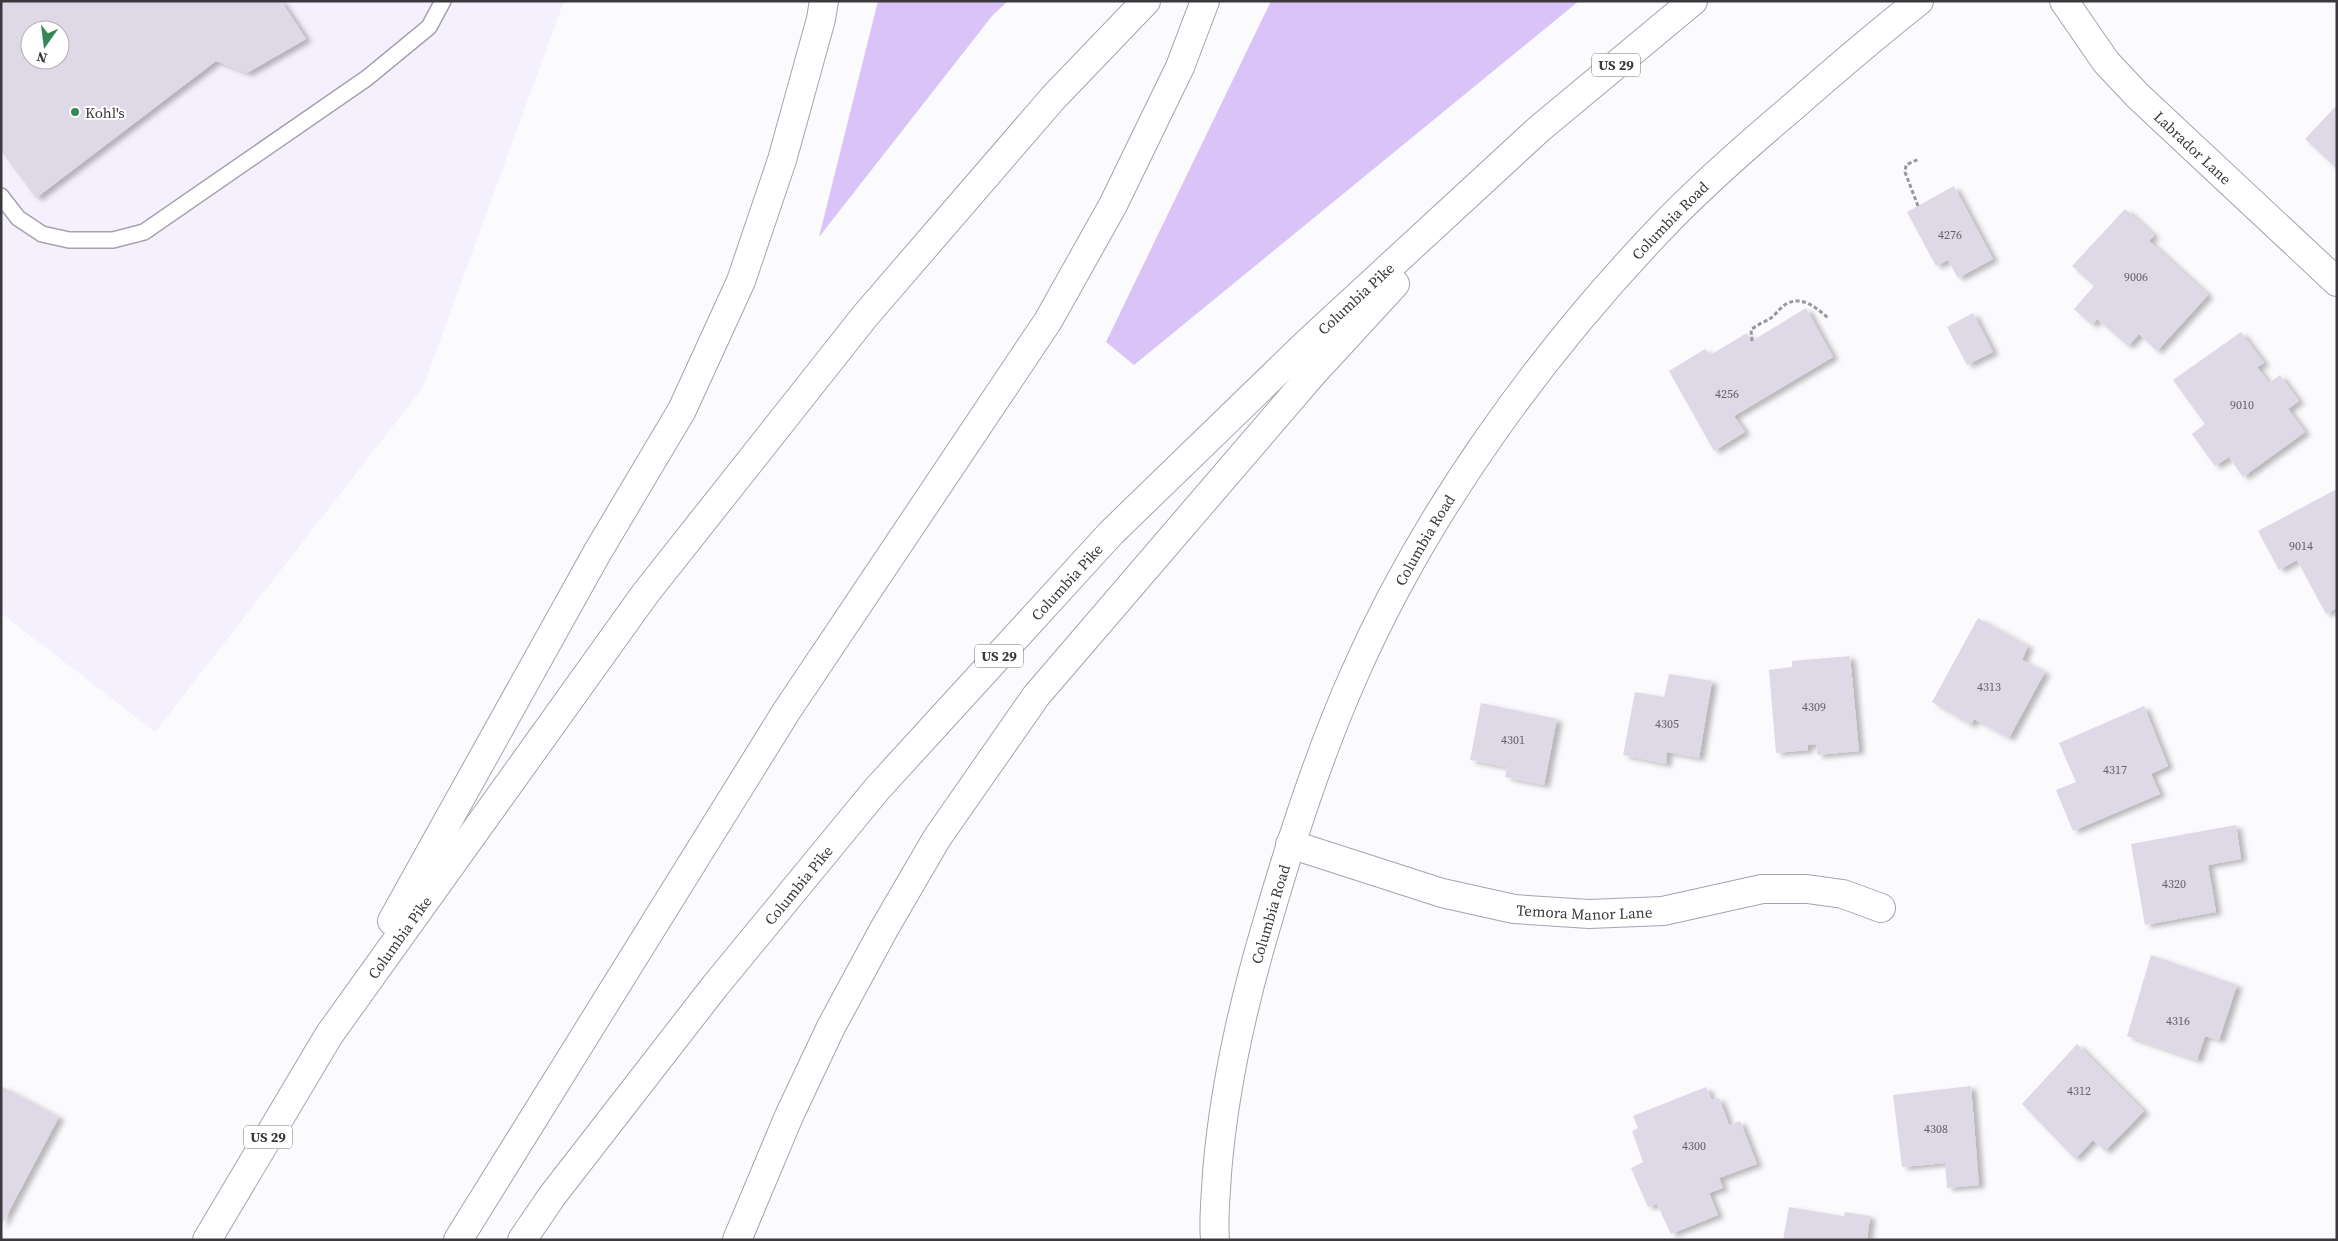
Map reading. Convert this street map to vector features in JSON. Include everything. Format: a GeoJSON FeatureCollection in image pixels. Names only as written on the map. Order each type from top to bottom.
{"type":"FeatureCollection","features":[{"type":"Feature","properties":{"kind":"main road"},"geometry":{"type":"LineString","coordinates":[[329,1035],[596,553],[682,410],[741,281],[782,160],[821,19],[824,1]]}},
{"type":"Feature","properties":{"kind":"main road","name":"Columbia Pike"},"geometry":{"type":"LineString","coordinates":[[207,1240],[329,1035],[657,578],[864,316],[1053,98],[1146,1]]}},
{"type":"Feature","properties":{"kind":"main road"},"geometry":{"type":"LineString","coordinates":[[458,1240],[786,712],[1048,320],[1113,205],[1180,67],[1205,1]]}},
{"type":"Feature","properties":{"kind":"main road","name":"Columbia Pike"},"geometry":{"type":"LineString","coordinates":[[522,1240],[552,1196],[753,940],[877,789],[1111,534],[1308,342],[1539,129],[1693,1]]}},
{"type":"Feature","properties":{"kind":"main road","name":"Columbia Road"},"geometry":{"type":"LineString","coordinates":[[1214,1240],[1213,1224],[1220,1132],[1235,1044],[1254,965],[1290,844],[1322,751],[1355,673],[1402,580],[1454,491],[1514,403],[1583,315],[1664,225],[1754,140],[1919,1]]}},
{"type":"Feature","properties":{"kind":"main road","name":"Labrador Lane"},"geometry":{"type":"LineString","coordinates":[[2064,1],[2106,62],[2138,96],[2337,282]]}},
{"type":"Feature","properties":{"kind":"main road"},"geometry":{"type":"LineString","coordinates":[[737,1240],[789,1116],[831,1027],[884,929],[937,838],[1036,696],[1314,372],[1539,129]]}},
{"type":"Feature","properties":{"kind":"main road","name":"Temora Manor Lane"},"geometry":{"type":"LineString","coordinates":[[1290,844],[1442,892],[1514,909],[1590,914],[1663,911],[1762,889],[1798,889],[1844,894],[1882,908]]}},
{"type":"Feature","properties":{"kind":"lane"},"geometry":{"type":"LineString","coordinates":[[1,196],[18,218],[42,234],[69,240],[113,240],[144,232],[367,78],[429,27],[443,1]]}},
{"type":"Feature","properties":{"kind":"path"},"geometry":{"type":"LineString","coordinates":[[1918,206],[1905,172],[1906,165],[1919,159]]}},
{"type":"Feature","properties":{"kind":"path"},"geometry":{"type":"LineString","coordinates":[[1752,341],[1751,330],[1753,328],[1762,324],[1786,304],[1795,301],[1812,305],[1828,318]]}},
{"type":"Feature","properties":{"kind":"shaded area"},"geometry":{"type":"Polygon","coordinates":[[[1,1],[564,1],[423,387],[155,732],[1,613],[1,1]]]}},
{"type":"Feature","properties":{"kind":"shaded area"},"geometry":{"type":"Polygon","coordinates":[[[878,1],[1008,1],[992,16],[819,237],[878,1]]]}},
{"type":"Feature","properties":{"kind":"shaded area"},"geometry":{"type":"Polygon","coordinates":[[[1271,1],[1579,1],[1134,365],[1106,342],[1271,1]]]}},
{"type":"Feature","properties":{"kind":"building","name":"Kohl's"},"geometry":{"type":"Polygon","coordinates":[[[1,1],[281,1],[306,39],[247,73],[216,61],[36,198],[1,151],[1,1]]]}},
{"type":"Feature","properties":{"kind":"building"},"geometry":{"type":"Polygon","coordinates":[[[2337,105],[2337,165],[2335,167],[2305,139],[2337,105]]]}},
{"type":"Feature","properties":{"kind":"building"},"geometry":{"type":"Polygon","coordinates":[[[1954,186],[1993,259],[1958,278],[1948,260],[1936,266],[1907,212],[1954,186]]]}},
{"type":"Feature","properties":{"kind":"building"},"geometry":{"type":"Polygon","coordinates":[[[2125,209],[2154,235],[2149,241],[2208,295],[2157,351],[2139,334],[2128,346],[2097,319],[2092,325],[2074,309],[2094,286],[2072,266],[2125,209]]]}},
{"type":"Feature","properties":{"kind":"building"},"geometry":{"type":"Polygon","coordinates":[[[1806,308],[1833,357],[1734,416],[1745,432],[1714,451],[1669,371],[1705,349],[1710,355],[1747,333],[1752,341],[1806,308]]]}},
{"type":"Feature","properties":{"kind":"building"},"geometry":{"type":"Polygon","coordinates":[[[1973,313],[1993,352],[1967,365],[1947,327],[1973,313]]]}},
{"type":"Feature","properties":{"kind":"building"},"geometry":{"type":"Polygon","coordinates":[[[2241,332],[2264,363],[2257,367],[2269,383],[2280,375],[2299,401],[2288,409],[2305,432],[2243,477],[2229,457],[2215,466],[2192,434],[2205,424],[2173,380],[2241,332]]]}},
{"type":"Feature","properties":{"kind":"building"},"geometry":{"type":"Polygon","coordinates":[[[2337,489],[2337,608],[2326,614],[2297,560],[2279,570],[2258,531],[2337,489]]]}},
{"type":"Feature","properties":{"kind":"building"},"geometry":{"type":"Polygon","coordinates":[[[1978,618],[2028,646],[2022,660],[2045,672],[2009,738],[1974,719],[1971,725],[1932,702],[1978,618]]]}},
{"type":"Feature","properties":{"kind":"building"},"geometry":{"type":"Polygon","coordinates":[[[1850,656],[1859,751],[1817,755],[1816,744],[1808,745],[1808,750],[1776,753],[1769,670],[1792,667],[1792,661],[1850,656]]]}},
{"type":"Feature","properties":{"kind":"building"},"geometry":{"type":"Polygon","coordinates":[[[1669,674],[1712,681],[1699,758],[1667,752],[1666,764],[1623,755],[1635,692],[1664,697],[1669,674]]]}},
{"type":"Feature","properties":{"kind":"building"},"geometry":{"type":"Polygon","coordinates":[[[1481,703],[1557,719],[1544,785],[1505,777],[1507,767],[1470,760],[1481,703]]]}},
{"type":"Feature","properties":{"kind":"building"},"geometry":{"type":"Polygon","coordinates":[[[2144,706],[2168,766],[2151,774],[2160,794],[2073,831],[2056,790],[2076,782],[2059,743],[2144,706]]]}},
{"type":"Feature","properties":{"kind":"building"},"geometry":{"type":"Polygon","coordinates":[[[2236,825],[2241,859],[2208,865],[2216,912],[2145,925],[2131,844],[2236,825]]]}},
{"type":"Feature","properties":{"kind":"building"},"geometry":{"type":"Polygon","coordinates":[[[2151,955],[2237,985],[2219,1040],[2205,1036],[2197,1060],[2127,1036],[2151,955]]]}},
{"type":"Feature","properties":{"kind":"building"},"geometry":{"type":"Polygon","coordinates":[[[2077,1044],[2144,1111],[2105,1151],[2093,1140],[2075,1159],[2022,1104],[2077,1044]]]}},
{"type":"Feature","properties":{"kind":"building"},"geometry":{"type":"Polygon","coordinates":[[[1,1086],[59,1117],[1,1226],[1,1086]]]}},
{"type":"Feature","properties":{"kind":"building"},"geometry":{"type":"Polygon","coordinates":[[[1971,1086],[1979,1185],[1947,1188],[1945,1163],[1902,1167],[1893,1095],[1971,1086]]]}},
{"type":"Feature","properties":{"kind":"building"},"geometry":{"type":"Polygon","coordinates":[[[1706,1087],[1712,1100],[1719,1098],[1729,1125],[1740,1121],[1757,1164],[1719,1178],[1723,1188],[1709,1193],[1718,1215],[1671,1234],[1657,1204],[1648,1207],[1631,1168],[1643,1162],[1632,1131],[1638,1128],[1633,1116],[1706,1087]]]}},
{"type":"Feature","properties":{"kind":"building"},"geometry":{"type":"Polygon","coordinates":[[[1789,1207],[1844,1216],[1845,1212],[1870,1216],[1867,1240],[1783,1240],[1789,1207]]]}},
{"type":"Feature","properties":{"kind":"place","name":"Kohl's"},"geometry":{"type":"Point","coordinates":[75,112]}}]}
